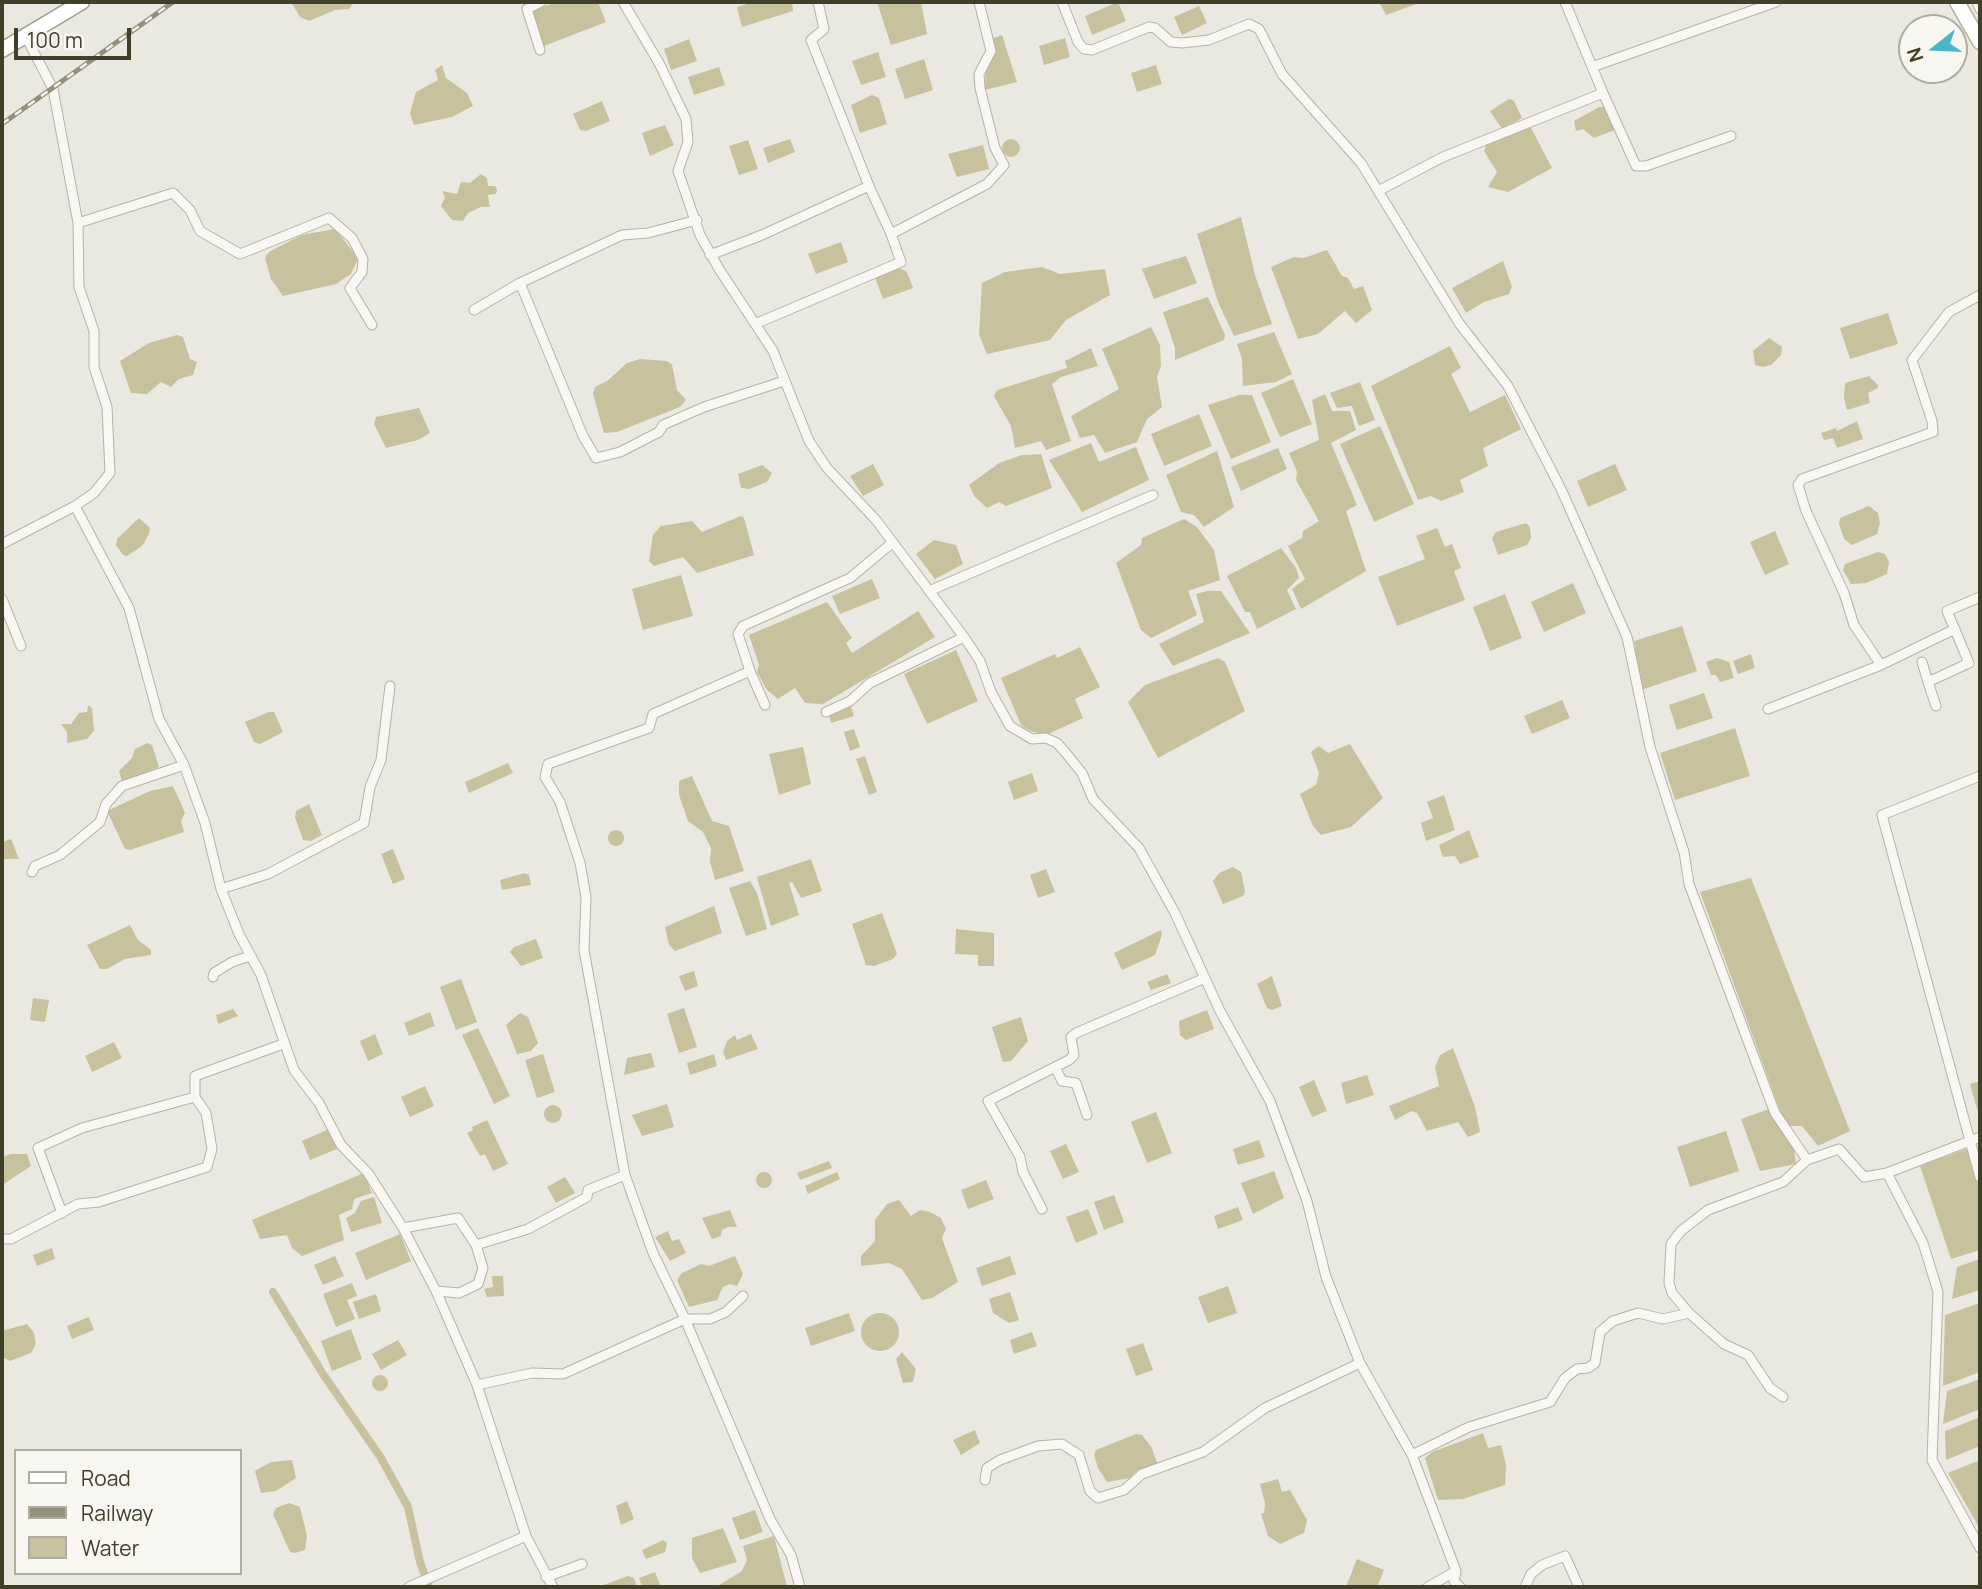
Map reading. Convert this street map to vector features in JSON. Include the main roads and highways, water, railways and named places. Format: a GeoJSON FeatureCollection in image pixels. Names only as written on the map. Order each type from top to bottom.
{"type":"FeatureCollection","features":[{"type":"Feature","properties":{"kind":"main road"},"geometry":{"type":"LineString","coordinates":[[2,43],[70,2]]}},
{"type":"Feature","properties":{"kind":"main road"},"geometry":{"type":"LineString","coordinates":[[2,50],[82,2]]}},
{"type":"Feature","properties":{"kind":"main road"},"geometry":{"type":"LineString","coordinates":[[1957,2],[1980,42]]}},
{"type":"Feature","properties":{"kind":"water"},"geometry":{"type":"Polygon","coordinates":[[[291,2],[354,2],[349,9],[335,10],[309,21],[300,17],[291,2]]]}},
{"type":"Feature","properties":{"kind":"water"},"geometry":{"type":"Polygon","coordinates":[[[556,2],[598,2],[606,22],[544,46],[531,12],[556,2]]]}},
{"type":"Feature","properties":{"kind":"water"},"geometry":{"type":"Polygon","coordinates":[[[754,2],[792,2],[793,11],[742,27],[737,7],[754,2]]]}},
{"type":"Feature","properties":{"kind":"water"},"geometry":{"type":"Polygon","coordinates":[[[877,2],[921,2],[927,34],[891,45],[877,2]]]}},
{"type":"Feature","properties":{"kind":"water"},"geometry":{"type":"Polygon","coordinates":[[[1118,2],[1126,21],[1092,35],[1085,16],[1118,2]]]}},
{"type":"Feature","properties":{"kind":"water"},"geometry":{"type":"Polygon","coordinates":[[[1379,2],[1422,2],[1386,15],[1379,2]]]}},
{"type":"Feature","properties":{"kind":"water"},"geometry":{"type":"Polygon","coordinates":[[[1199,6],[1207,23],[1182,35],[1174,17],[1199,6]]]}},
{"type":"Feature","properties":{"kind":"water"},"geometry":{"type":"Polygon","coordinates":[[[1002,35],[1017,82],[985,90],[986,66],[994,56],[991,39],[1002,35]]]}},
{"type":"Feature","properties":{"kind":"water"},"geometry":{"type":"Polygon","coordinates":[[[1065,38],[1070,57],[1044,65],[1039,46],[1065,38]]]}},
{"type":"Feature","properties":{"kind":"water"},"geometry":{"type":"Polygon","coordinates":[[[689,39],[697,61],[671,70],[664,49],[689,39]]]}},
{"type":"Feature","properties":{"kind":"water"},"geometry":{"type":"Polygon","coordinates":[[[878,52],[886,77],[861,85],[852,61],[878,52]]]}},
{"type":"Feature","properties":{"kind":"water"},"geometry":{"type":"Polygon","coordinates":[[[924,59],[933,90],[905,99],[895,69],[924,59]]]}},
{"type":"Feature","properties":{"kind":"water"},"geometry":{"type":"Polygon","coordinates":[[[442,65],[446,78],[467,93],[473,106],[452,117],[414,125],[410,113],[416,92],[438,80],[435,70],[442,65]]]}},
{"type":"Feature","properties":{"kind":"water"},"geometry":{"type":"Polygon","coordinates":[[[1156,65],[1162,84],[1137,92],[1131,73],[1156,65]]]}},
{"type":"Feature","properties":{"kind":"water"},"geometry":{"type":"Polygon","coordinates":[[[719,67],[725,85],[694,95],[688,77],[719,67]]]}},
{"type":"Feature","properties":{"kind":"water"},"geometry":{"type":"Polygon","coordinates":[[[872,95],[879,98],[887,124],[860,133],[851,105],[872,95]]]}},
{"type":"Feature","properties":{"kind":"water"},"geometry":{"type":"Polygon","coordinates":[[[1509,99],[1514,101],[1522,118],[1502,129],[1490,111],[1509,99]]]}},
{"type":"Feature","properties":{"kind":"water"},"geometry":{"type":"Polygon","coordinates":[[[602,101],[610,121],[586,131],[580,130],[573,114],[602,101]]]}},
{"type":"Feature","properties":{"kind":"water"},"geometry":{"type":"Polygon","coordinates":[[[1599,107],[1606,107],[1615,130],[1594,138],[1583,129],[1576,131],[1574,121],[1599,107]]]}},
{"type":"Feature","properties":{"kind":"water"},"geometry":{"type":"Polygon","coordinates":[[[665,125],[674,145],[650,156],[642,133],[665,125]]]}},
{"type":"Feature","properties":{"kind":"water"},"geometry":{"type":"Polygon","coordinates":[[[1530,126],[1552,168],[1508,192],[1488,187],[1497,172],[1484,151],[1487,143],[1530,126]]]}},
{"type":"Feature","properties":{"kind":"water"},"geometry":{"type":"Polygon","coordinates":[[[790,139],[795,152],[768,163],[763,148],[790,139]]]}},
{"type":"Feature","properties":{"kind":"water"},"geometry":{"type":"Polygon","coordinates":[[[1007,139],[1015,139],[1020,148],[1018,155],[1007,157],[1002,152],[1002,144],[1007,139]]]}},
{"type":"Feature","properties":{"kind":"water"},"geometry":{"type":"Polygon","coordinates":[[[748,140],[758,169],[739,175],[729,146],[748,140]]]}},
{"type":"Feature","properties":{"kind":"water"},"geometry":{"type":"Polygon","coordinates":[[[983,145],[989,169],[957,177],[948,154],[983,145]]]}},
{"type":"Feature","properties":{"kind":"water"},"geometry":{"type":"Polygon","coordinates":[[[481,174],[487,178],[488,186],[495,186],[497,190],[496,194],[488,195],[490,207],[481,207],[468,213],[463,221],[452,220],[441,206],[445,198],[442,191],[457,194],[461,182],[470,183],[481,174]]]}},
{"type":"Feature","properties":{"kind":"water"},"geometry":{"type":"Polygon","coordinates":[[[1241,217],[1255,275],[1272,324],[1234,336],[1218,302],[1197,234],[1241,217]]]}},
{"type":"Feature","properties":{"kind":"water"},"geometry":{"type":"Polygon","coordinates":[[[335,229],[355,254],[357,261],[351,274],[336,284],[283,296],[271,279],[265,258],[269,252],[301,235],[335,229]]]}},
{"type":"Feature","properties":{"kind":"water"},"geometry":{"type":"Polygon","coordinates":[[[841,242],[848,262],[816,274],[808,254],[841,242]]]}},
{"type":"Feature","properties":{"kind":"water"},"geometry":{"type":"Polygon","coordinates":[[[1327,250],[1342,276],[1348,278],[1354,289],[1363,286],[1372,310],[1356,323],[1345,311],[1318,334],[1298,339],[1271,267],[1294,257],[1304,258],[1327,250]]]}},
{"type":"Feature","properties":{"kind":"water"},"geometry":{"type":"Polygon","coordinates":[[[1186,256],[1197,283],[1154,299],[1142,269],[1186,256]]]}},
{"type":"Feature","properties":{"kind":"water"},"geometry":{"type":"Polygon","coordinates":[[[1503,261],[1512,287],[1509,294],[1484,302],[1466,313],[1452,288],[1503,261]]]}},
{"type":"Feature","properties":{"kind":"water"},"geometry":{"type":"Polygon","coordinates":[[[898,267],[907,272],[913,288],[883,299],[874,275],[898,267]]]}},
{"type":"Feature","properties":{"kind":"water"},"geometry":{"type":"Polygon","coordinates":[[[1042,267],[1060,274],[1105,269],[1110,295],[1066,320],[1050,340],[987,354],[979,335],[982,283],[1005,272],[1042,267]]]}},
{"type":"Feature","properties":{"kind":"water"},"geometry":{"type":"Polygon","coordinates":[[[1208,297],[1225,335],[1224,340],[1175,360],[1175,348],[1163,312],[1208,297]]]}},
{"type":"Feature","properties":{"kind":"water"},"geometry":{"type":"Polygon","coordinates":[[[1888,313],[1898,344],[1850,359],[1840,328],[1888,313]]]}},
{"type":"Feature","properties":{"kind":"water"},"geometry":{"type":"Polygon","coordinates":[[[1151,327],[1160,345],[1161,366],[1157,377],[1162,407],[1147,419],[1137,442],[1105,453],[1094,435],[1080,438],[1071,416],[1119,389],[1102,349],[1151,327]]]}},
{"type":"Feature","properties":{"kind":"water"},"geometry":{"type":"Polygon","coordinates":[[[1274,332],[1292,374],[1276,382],[1243,386],[1242,359],[1237,344],[1274,332]]]}},
{"type":"Feature","properties":{"kind":"water"},"geometry":{"type":"Polygon","coordinates":[[[177,335],[183,337],[190,359],[197,362],[193,375],[179,379],[171,387],[161,382],[147,394],[131,393],[120,361],[149,343],[177,335]]]}},
{"type":"Feature","properties":{"kind":"water"},"geometry":{"type":"Polygon","coordinates":[[[1769,338],[1782,347],[1781,355],[1771,365],[1755,365],[1753,351],[1769,338]]]}},
{"type":"Feature","properties":{"kind":"water"},"geometry":{"type":"Polygon","coordinates":[[[1450,346],[1461,368],[1451,374],[1470,412],[1505,395],[1521,429],[1483,448],[1488,466],[1460,480],[1464,492],[1441,501],[1431,496],[1418,500],[1371,386],[1450,346]]]}},
{"type":"Feature","properties":{"kind":"water"},"geometry":{"type":"Polygon","coordinates":[[[1091,348],[1098,366],[1061,377],[1052,384],[1071,441],[1046,450],[1041,441],[1015,448],[1011,426],[994,396],[997,390],[1067,368],[1065,361],[1091,348]]]}},
{"type":"Feature","properties":{"kind":"water"},"geometry":{"type":"Polygon","coordinates":[[[640,359],[667,361],[672,365],[677,390],[686,400],[680,407],[617,432],[604,433],[593,394],[595,387],[607,381],[627,363],[640,359]]]}},
{"type":"Feature","properties":{"kind":"water"},"geometry":{"type":"Polygon","coordinates":[[[1869,376],[1878,385],[1878,388],[1868,393],[1870,403],[1847,410],[1844,398],[1845,383],[1869,376]]]}},
{"type":"Feature","properties":{"kind":"water"},"geometry":{"type":"Polygon","coordinates":[[[1293,379],[1312,424],[1280,437],[1261,393],[1293,379]]]}},
{"type":"Feature","properties":{"kind":"water"},"geometry":{"type":"Polygon","coordinates":[[[1360,382],[1375,420],[1359,426],[1352,406],[1337,408],[1330,393],[1360,382]]]}},
{"type":"Feature","properties":{"kind":"water"},"geometry":{"type":"Polygon","coordinates":[[[1325,394],[1332,411],[1350,411],[1356,430],[1331,443],[1357,505],[1346,511],[1366,571],[1301,609],[1292,589],[1305,579],[1288,546],[1302,538],[1303,531],[1319,521],[1296,480],[1297,472],[1289,453],[1319,440],[1312,400],[1325,394]]]}},
{"type":"Feature","properties":{"kind":"water"},"geometry":{"type":"Polygon","coordinates":[[[1239,395],[1252,395],[1271,442],[1231,459],[1208,405],[1239,395]]]}},
{"type":"Feature","properties":{"kind":"water"},"geometry":{"type":"Polygon","coordinates":[[[419,408],[430,433],[418,440],[386,448],[374,424],[376,417],[419,408]]]}},
{"type":"Feature","properties":{"kind":"water"},"geometry":{"type":"Polygon","coordinates":[[[1199,414],[1212,446],[1164,466],[1151,434],[1199,414]]]}},
{"type":"Feature","properties":{"kind":"water"},"geometry":{"type":"Polygon","coordinates":[[[1857,421],[1863,439],[1837,448],[1833,438],[1824,440],[1821,433],[1836,428],[1837,431],[1857,421]]]}},
{"type":"Feature","properties":{"kind":"water"},"geometry":{"type":"Polygon","coordinates":[[[1380,426],[1414,504],[1374,522],[1340,444],[1380,426]]]}},
{"type":"Feature","properties":{"kind":"water"},"geometry":{"type":"Polygon","coordinates":[[[1091,443],[1099,462],[1136,447],[1149,480],[1082,512],[1049,460],[1091,443]]]}},
{"type":"Feature","properties":{"kind":"water"},"geometry":{"type":"Polygon","coordinates":[[[1278,448],[1287,469],[1241,491],[1231,467],[1278,448]]]}},
{"type":"Feature","properties":{"kind":"water"},"geometry":{"type":"Polygon","coordinates":[[[1217,451],[1234,507],[1204,527],[1194,515],[1181,512],[1166,475],[1217,451]]]}},
{"type":"Feature","properties":{"kind":"water"},"geometry":{"type":"Polygon","coordinates":[[[1041,454],[1052,488],[1006,506],[999,502],[987,508],[975,497],[969,485],[999,463],[1022,455],[1041,454]]]}},
{"type":"Feature","properties":{"kind":"water"},"geometry":{"type":"Polygon","coordinates":[[[873,464],[884,485],[863,496],[850,476],[873,464]]]}},
{"type":"Feature","properties":{"kind":"water"},"geometry":{"type":"Polygon","coordinates":[[[1615,464],[1627,490],[1588,507],[1577,481],[1615,464]]]}},
{"type":"Feature","properties":{"kind":"water"},"geometry":{"type":"Polygon","coordinates":[[[762,465],[772,473],[767,482],[749,489],[741,488],[738,474],[762,465]]]}},
{"type":"Feature","properties":{"kind":"water"},"geometry":{"type":"Polygon","coordinates":[[[1869,506],[1878,513],[1880,523],[1877,534],[1852,545],[1844,539],[1839,524],[1840,518],[1869,506]]]}},
{"type":"Feature","properties":{"kind":"water"},"geometry":{"type":"Polygon","coordinates":[[[741,516],[744,518],[754,555],[697,573],[683,557],[654,566],[649,561],[653,535],[661,526],[692,521],[702,532],[741,516]]]}},
{"type":"Feature","properties":{"kind":"water"},"geometry":{"type":"Polygon","coordinates":[[[139,518],[150,528],[149,534],[142,546],[127,556],[123,555],[116,545],[117,539],[139,518]]]}},
{"type":"Feature","properties":{"kind":"water"},"geometry":{"type":"Polygon","coordinates":[[[1184,519],[1197,527],[1214,550],[1220,580],[1188,591],[1197,615],[1151,638],[1141,630],[1116,563],[1141,545],[1142,538],[1184,519]]]}},
{"type":"Feature","properties":{"kind":"water"},"geometry":{"type":"Polygon","coordinates":[[[1526,523],[1530,527],[1531,538],[1527,545],[1498,555],[1492,538],[1496,532],[1526,523]]]}},
{"type":"Feature","properties":{"kind":"water"},"geometry":{"type":"Polygon","coordinates":[[[1437,528],[1445,547],[1452,544],[1461,568],[1454,571],[1465,600],[1397,626],[1378,577],[1425,559],[1416,536],[1437,528]]]}},
{"type":"Feature","properties":{"kind":"water"},"geometry":{"type":"Polygon","coordinates":[[[1775,531],[1789,564],[1765,575],[1750,542],[1775,531]]]}},
{"type":"Feature","properties":{"kind":"water"},"geometry":{"type":"Polygon","coordinates":[[[934,540],[956,545],[963,564],[935,579],[916,554],[934,540]]]}},
{"type":"Feature","properties":{"kind":"water"},"geometry":{"type":"Polygon","coordinates":[[[1281,548],[1296,568],[1299,578],[1287,590],[1296,609],[1257,629],[1250,612],[1245,612],[1227,576],[1281,548]]]}},
{"type":"Feature","properties":{"kind":"water"},"geometry":{"type":"Polygon","coordinates":[[[1878,552],[1885,554],[1889,562],[1887,574],[1866,583],[1851,584],[1843,570],[1845,564],[1878,552]]]}},
{"type":"Feature","properties":{"kind":"water"},"geometry":{"type":"Polygon","coordinates":[[[681,575],[693,616],[643,630],[632,589],[681,575]]]}},
{"type":"Feature","properties":{"kind":"water"},"geometry":{"type":"Polygon","coordinates":[[[872,579],[880,598],[840,614],[832,596],[872,579]]]}},
{"type":"Feature","properties":{"kind":"water"},"geometry":{"type":"Polygon","coordinates":[[[1573,583],[1586,613],[1544,632],[1531,602],[1573,583]]]}},
{"type":"Feature","properties":{"kind":"water"},"geometry":{"type":"Polygon","coordinates":[[[1221,591],[1250,633],[1173,666],[1159,644],[1204,622],[1196,594],[1221,591]]]}},
{"type":"Feature","properties":{"kind":"water"},"geometry":{"type":"Polygon","coordinates":[[[1505,594],[1522,638],[1490,651],[1473,607],[1505,594]]]}},
{"type":"Feature","properties":{"kind":"water"},"geometry":{"type":"Polygon","coordinates":[[[827,602],[852,638],[846,643],[852,653],[918,611],[935,637],[823,704],[805,703],[795,688],[778,699],[766,689],[757,672],[759,665],[749,635],[827,602]]]}},
{"type":"Feature","properties":{"kind":"water"},"geometry":{"type":"Polygon","coordinates":[[[1682,626],[1697,671],[1641,690],[1634,641],[1682,626]]]}},
{"type":"Feature","properties":{"kind":"water"},"geometry":{"type":"Polygon","coordinates":[[[1080,647],[1100,687],[1075,699],[1083,718],[1046,735],[1030,731],[1021,725],[1001,678],[1055,654],[1057,658],[1080,647]]]}},
{"type":"Feature","properties":{"kind":"water"},"geometry":{"type":"Polygon","coordinates":[[[956,650],[978,701],[927,724],[904,674],[956,650]]]}},
{"type":"Feature","properties":{"kind":"water"},"geometry":{"type":"Polygon","coordinates":[[[1751,654],[1755,668],[1738,674],[1733,661],[1751,654]]]}},
{"type":"Feature","properties":{"kind":"water"},"geometry":{"type":"Polygon","coordinates":[[[1218,658],[1225,662],[1245,711],[1158,758],[1128,702],[1145,685],[1218,658]]]}},
{"type":"Feature","properties":{"kind":"water"},"geometry":{"type":"Polygon","coordinates":[[[1717,658],[1729,662],[1734,678],[1720,682],[1716,675],[1711,675],[1706,662],[1717,658]]]}},
{"type":"Feature","properties":{"kind":"water"},"geometry":{"type":"Polygon","coordinates":[[[1704,693],[1713,718],[1677,730],[1669,705],[1704,693]]]}},
{"type":"Feature","properties":{"kind":"water"},"geometry":{"type":"Polygon","coordinates":[[[1562,700],[1570,718],[1532,734],[1524,716],[1562,700]]]}},
{"type":"Feature","properties":{"kind":"water"},"geometry":{"type":"Polygon","coordinates":[[[88,705],[92,708],[94,731],[87,739],[67,743],[67,732],[61,724],[71,724],[79,713],[87,712],[88,705]]]}},
{"type":"Feature","properties":{"kind":"water"},"geometry":{"type":"Polygon","coordinates":[[[851,707],[854,716],[831,723],[829,715],[851,707]]]}},
{"type":"Feature","properties":{"kind":"water"},"geometry":{"type":"Polygon","coordinates":[[[274,712],[283,732],[260,744],[254,742],[245,722],[274,712]]]}},
{"type":"Feature","properties":{"kind":"water"},"geometry":{"type":"Polygon","coordinates":[[[1735,728],[1750,776],[1675,800],[1660,753],[1735,728]]]}},
{"type":"Feature","properties":{"kind":"water"},"geometry":{"type":"Polygon","coordinates":[[[854,729],[860,747],[850,751],[844,732],[854,729]]]}},
{"type":"Feature","properties":{"kind":"water"},"geometry":{"type":"Polygon","coordinates":[[[147,743],[152,745],[159,767],[122,782],[119,771],[132,758],[135,749],[147,743]]]}},
{"type":"Feature","properties":{"kind":"water"},"geometry":{"type":"Polygon","coordinates":[[[1350,744],[1383,798],[1351,827],[1321,835],[1313,826],[1300,794],[1316,785],[1319,773],[1311,752],[1319,746],[1328,753],[1350,744]]]}},
{"type":"Feature","properties":{"kind":"water"},"geometry":{"type":"Polygon","coordinates":[[[803,747],[811,784],[779,795],[769,754],[803,747]]]}},
{"type":"Feature","properties":{"kind":"water"},"geometry":{"type":"Polygon","coordinates":[[[865,756],[877,792],[869,795],[856,759],[865,756]]]}},
{"type":"Feature","properties":{"kind":"water"},"geometry":{"type":"Polygon","coordinates":[[[508,763],[513,773],[469,793],[465,782],[508,763]]]}},
{"type":"Feature","properties":{"kind":"water"},"geometry":{"type":"Polygon","coordinates":[[[1032,773],[1038,791],[1014,800],[1008,782],[1032,773]]]}},
{"type":"Feature","properties":{"kind":"water"},"geometry":{"type":"Polygon","coordinates":[[[692,776],[712,821],[729,826],[744,871],[715,880],[710,862],[711,848],[703,832],[688,821],[679,795],[679,781],[692,776]]]}},
{"type":"Feature","properties":{"kind":"water"},"geometry":{"type":"Polygon","coordinates":[[[173,786],[185,813],[181,821],[184,832],[130,850],[125,849],[107,811],[150,791],[173,786]]]}},
{"type":"Feature","properties":{"kind":"water"},"geometry":{"type":"Polygon","coordinates":[[[1444,795],[1455,830],[1426,841],[1421,823],[1433,818],[1427,802],[1444,795]]]}},
{"type":"Feature","properties":{"kind":"water"},"geometry":{"type":"Polygon","coordinates":[[[309,804],[322,835],[311,841],[303,840],[295,817],[296,811],[309,804]]]}},
{"type":"Feature","properties":{"kind":"water"},"geometry":{"type":"Polygon","coordinates":[[[613,830],[619,830],[624,838],[622,844],[613,846],[608,841],[608,835],[613,830]]]}},
{"type":"Feature","properties":{"kind":"water"},"geometry":{"type":"Polygon","coordinates":[[[1469,830],[1479,857],[1460,864],[1455,856],[1443,857],[1439,845],[1469,830]]]}},
{"type":"Feature","properties":{"kind":"water"},"geometry":{"type":"Polygon","coordinates":[[[11,839],[19,859],[2,859],[2,842],[11,839]]]}},
{"type":"Feature","properties":{"kind":"water"},"geometry":{"type":"Polygon","coordinates":[[[393,849],[405,879],[393,884],[381,854],[393,849]]]}},
{"type":"Feature","properties":{"kind":"water"},"geometry":{"type":"Polygon","coordinates":[[[811,859],[822,891],[801,898],[792,882],[789,883],[799,915],[771,926],[757,877],[811,859]]]}},
{"type":"Feature","properties":{"kind":"water"},"geometry":{"type":"Polygon","coordinates":[[[1233,867],[1241,872],[1245,892],[1243,896],[1223,904],[1213,881],[1219,873],[1233,867]]]}},
{"type":"Feature","properties":{"kind":"water"},"geometry":{"type":"Polygon","coordinates":[[[1046,869],[1055,892],[1038,898],[1030,875],[1046,869]]]}},
{"type":"Feature","properties":{"kind":"water"},"geometry":{"type":"Polygon","coordinates":[[[525,873],[529,875],[531,885],[502,890],[500,880],[525,873]]]}},
{"type":"Feature","properties":{"kind":"water"},"geometry":{"type":"Polygon","coordinates":[[[1751,878],[1850,1131],[1818,1146],[1802,1126],[1790,1126],[1781,1113],[1700,892],[1751,878]]]}},
{"type":"Feature","properties":{"kind":"water"},"geometry":{"type":"Polygon","coordinates":[[[750,881],[757,893],[767,929],[746,936],[729,888],[750,881]]]}},
{"type":"Feature","properties":{"kind":"water"},"geometry":{"type":"Polygon","coordinates":[[[714,906],[722,933],[675,951],[669,945],[665,927],[714,906]]]}},
{"type":"Feature","properties":{"kind":"water"},"geometry":{"type":"Polygon","coordinates":[[[882,913],[897,954],[893,959],[874,966],[866,965],[852,924],[882,913]]]}},
{"type":"Feature","properties":{"kind":"water"},"geometry":{"type":"Polygon","coordinates":[[[130,925],[138,940],[151,950],[151,955],[125,959],[107,969],[100,969],[87,945],[130,925]]]}},
{"type":"Feature","properties":{"kind":"water"},"geometry":{"type":"Polygon","coordinates":[[[956,929],[994,933],[994,966],[978,966],[978,955],[955,954],[956,929]]]}},
{"type":"Feature","properties":{"kind":"water"},"geometry":{"type":"Polygon","coordinates":[[[1161,930],[1162,935],[1155,955],[1122,970],[1114,953],[1161,930]]]}},
{"type":"Feature","properties":{"kind":"water"},"geometry":{"type":"Polygon","coordinates":[[[536,939],[543,958],[521,966],[510,952],[514,947],[536,939]]]}},
{"type":"Feature","properties":{"kind":"water"},"geometry":{"type":"Polygon","coordinates":[[[694,971],[698,986],[685,991],[679,976],[694,971]]]}},
{"type":"Feature","properties":{"kind":"water"},"geometry":{"type":"Polygon","coordinates":[[[1167,974],[1171,983],[1151,990],[1147,982],[1167,974]]]}},
{"type":"Feature","properties":{"kind":"water"},"geometry":{"type":"Polygon","coordinates":[[[1272,976],[1282,1006],[1272,1010],[1267,1008],[1257,984],[1272,976]]]}},
{"type":"Feature","properties":{"kind":"water"},"geometry":{"type":"Polygon","coordinates":[[[461,979],[477,1022],[456,1030],[440,987],[461,979]]]}},
{"type":"Feature","properties":{"kind":"water"},"geometry":{"type":"Polygon","coordinates":[[[33,998],[49,1000],[45,1022],[30,1020],[33,998]]]}},
{"type":"Feature","properties":{"kind":"water"},"geometry":{"type":"Polygon","coordinates":[[[684,1008],[697,1047],[679,1053],[667,1014],[684,1008]]]}},
{"type":"Feature","properties":{"kind":"water"},"geometry":{"type":"Polygon","coordinates":[[[233,1009],[238,1016],[218,1024],[216,1015],[233,1009]]]}},
{"type":"Feature","properties":{"kind":"water"},"geometry":{"type":"Polygon","coordinates":[[[1207,1010],[1214,1029],[1186,1040],[1180,1035],[1179,1021],[1207,1010]]]}},
{"type":"Feature","properties":{"kind":"water"},"geometry":{"type":"Polygon","coordinates":[[[430,1012],[435,1026],[409,1036],[404,1023],[430,1012]]]}},
{"type":"Feature","properties":{"kind":"water"},"geometry":{"type":"Polygon","coordinates":[[[520,1013],[528,1017],[538,1043],[531,1051],[517,1054],[506,1025],[520,1013]]]}},
{"type":"Feature","properties":{"kind":"water"},"geometry":{"type":"Polygon","coordinates":[[[1021,1017],[1028,1041],[1011,1061],[1003,1062],[992,1027],[1021,1017]]]}},
{"type":"Feature","properties":{"kind":"water"},"geometry":{"type":"Polygon","coordinates":[[[478,1028],[510,1096],[494,1104],[462,1035],[478,1028]]]}},
{"type":"Feature","properties":{"kind":"water"},"geometry":{"type":"Polygon","coordinates":[[[375,1034],[383,1054],[368,1061],[360,1041],[375,1034]]]}},
{"type":"Feature","properties":{"kind":"water"},"geometry":{"type":"Polygon","coordinates":[[[751,1034],[758,1049],[726,1060],[723,1052],[727,1041],[735,1035],[737,1040],[751,1034]]]}},
{"type":"Feature","properties":{"kind":"water"},"geometry":{"type":"Polygon","coordinates":[[[114,1042],[122,1058],[92,1072],[85,1056],[114,1042]]]}},
{"type":"Feature","properties":{"kind":"water"},"geometry":{"type":"Polygon","coordinates":[[[1453,1048],[1475,1107],[1480,1132],[1468,1137],[1458,1122],[1427,1131],[1417,1113],[1411,1111],[1395,1120],[1389,1106],[1439,1086],[1435,1067],[1440,1055],[1453,1048]]]}},
{"type":"Feature","properties":{"kind":"water"},"geometry":{"type":"Polygon","coordinates":[[[651,1053],[655,1067],[624,1075],[627,1058],[651,1053]]]}},
{"type":"Feature","properties":{"kind":"water"},"geometry":{"type":"Polygon","coordinates":[[[543,1054],[555,1092],[537,1098],[525,1060],[543,1054]]]}},
{"type":"Feature","properties":{"kind":"water"},"geometry":{"type":"Polygon","coordinates":[[[714,1054],[717,1066],[690,1075],[687,1063],[714,1054]]]}},
{"type":"Feature","properties":{"kind":"water"},"geometry":{"type":"Polygon","coordinates":[[[1367,1075],[1374,1095],[1346,1104],[1341,1083],[1367,1075]]]}},
{"type":"Feature","properties":{"kind":"water"},"geometry":{"type":"Polygon","coordinates":[[[1314,1080],[1327,1111],[1312,1117],[1299,1087],[1314,1080]]]}},
{"type":"Feature","properties":{"kind":"water"},"geometry":{"type":"Polygon","coordinates":[[[1980,1081],[1980,1120],[1970,1084],[1980,1081]]]}},
{"type":"Feature","properties":{"kind":"water"},"geometry":{"type":"Polygon","coordinates":[[[425,1086],[434,1106],[410,1117],[401,1097],[425,1086]]]}},
{"type":"Feature","properties":{"kind":"water"},"geometry":{"type":"Polygon","coordinates":[[[667,1104],[674,1127],[642,1136],[632,1115],[667,1104]]]}},
{"type":"Feature","properties":{"kind":"water"},"geometry":{"type":"Polygon","coordinates":[[[549,1105],[557,1105],[562,1114],[560,1121],[549,1123],[544,1118],[544,1110],[549,1105]]]}},
{"type":"Feature","properties":{"kind":"water"},"geometry":{"type":"Polygon","coordinates":[[[1769,1109],[1794,1149],[1796,1164],[1760,1171],[1741,1119],[1769,1109]]]}},
{"type":"Feature","properties":{"kind":"water"},"geometry":{"type":"Polygon","coordinates":[[[1156,1112],[1172,1153],[1147,1163],[1131,1122],[1156,1112]]]}},
{"type":"Feature","properties":{"kind":"water"},"geometry":{"type":"Polygon","coordinates":[[[487,1120],[508,1164],[493,1171],[485,1154],[480,1156],[467,1133],[473,1130],[472,1127],[487,1120]]]}},
{"type":"Feature","properties":{"kind":"water"},"geometry":{"type":"Polygon","coordinates":[[[329,1129],[337,1149],[310,1160],[302,1141],[329,1129]]]}},
{"type":"Feature","properties":{"kind":"water"},"geometry":{"type":"Polygon","coordinates":[[[1726,1131],[1739,1171],[1690,1187],[1677,1147],[1726,1131]]]}},
{"type":"Feature","properties":{"kind":"water"},"geometry":{"type":"Polygon","coordinates":[[[1259,1140],[1265,1157],[1238,1165],[1233,1149],[1259,1140]]]}},
{"type":"Feature","properties":{"kind":"water"},"geometry":{"type":"Polygon","coordinates":[[[1066,1144],[1079,1172],[1063,1179],[1050,1151],[1066,1144]]]}},
{"type":"Feature","properties":{"kind":"water"},"geometry":{"type":"Polygon","coordinates":[[[1969,1148],[1980,1192],[1980,1250],[1951,1259],[1920,1166],[1969,1148]]]}},
{"type":"Feature","properties":{"kind":"water"},"geometry":{"type":"Polygon","coordinates":[[[27,1154],[31,1166],[2,1185],[2,1157],[27,1154]]]}},
{"type":"Feature","properties":{"kind":"water"},"geometry":{"type":"Polygon","coordinates":[[[829,1161],[832,1168],[800,1180],[797,1173],[829,1161]]]}},
{"type":"Feature","properties":{"kind":"water"},"geometry":{"type":"Polygon","coordinates":[[[1274,1171],[1284,1198],[1253,1214],[1241,1183],[1274,1171]]]}},
{"type":"Feature","properties":{"kind":"water"},"geometry":{"type":"Polygon","coordinates":[[[764,1172],[772,1180],[764,1188],[756,1180],[764,1172]]]}},
{"type":"Feature","properties":{"kind":"water"},"geometry":{"type":"Polygon","coordinates":[[[837,1172],[840,1179],[808,1194],[805,1186],[837,1172]]]}},
{"type":"Feature","properties":{"kind":"water"},"geometry":{"type":"Polygon","coordinates":[[[364,1173],[372,1193],[354,1199],[352,1209],[339,1215],[344,1240],[302,1256],[292,1248],[287,1235],[260,1239],[252,1220],[364,1173]]]}},
{"type":"Feature","properties":{"kind":"water"},"geometry":{"type":"Polygon","coordinates":[[[565,1177],[575,1193],[556,1203],[547,1187],[565,1177]]]}},
{"type":"Feature","properties":{"kind":"water"},"geometry":{"type":"Polygon","coordinates":[[[986,1180],[994,1199],[968,1209],[961,1190],[986,1180]]]}},
{"type":"Feature","properties":{"kind":"water"},"geometry":{"type":"Polygon","coordinates":[[[1114,1195],[1124,1222],[1104,1230],[1094,1202],[1114,1195]]]}},
{"type":"Feature","properties":{"kind":"water"},"geometry":{"type":"Polygon","coordinates":[[[374,1197],[382,1223],[351,1232],[346,1218],[355,1213],[361,1201],[374,1197]]]}},
{"type":"Feature","properties":{"kind":"water"},"geometry":{"type":"Polygon","coordinates":[[[899,1200],[911,1216],[920,1210],[930,1212],[941,1218],[946,1229],[942,1238],[958,1282],[932,1298],[922,1300],[902,1269],[889,1263],[861,1266],[861,1256],[875,1241],[875,1220],[887,1204],[899,1200]]]}},
{"type":"Feature","properties":{"kind":"water"},"geometry":{"type":"Polygon","coordinates":[[[1238,1207],[1243,1220],[1218,1229],[1214,1216],[1238,1207]]]}},
{"type":"Feature","properties":{"kind":"water"},"geometry":{"type":"Polygon","coordinates":[[[1088,1209],[1098,1234],[1076,1243],[1066,1217],[1088,1209]]]}},
{"type":"Feature","properties":{"kind":"water"},"geometry":{"type":"Polygon","coordinates":[[[730,1210],[737,1227],[728,1227],[722,1230],[721,1236],[712,1239],[702,1218],[730,1210]]]}},
{"type":"Feature","properties":{"kind":"water"},"geometry":{"type":"Polygon","coordinates":[[[668,1231],[672,1241],[679,1239],[686,1253],[670,1261],[655,1237],[668,1231]]]}},
{"type":"Feature","properties":{"kind":"water"},"geometry":{"type":"Polygon","coordinates":[[[400,1234],[411,1261],[366,1280],[355,1253],[400,1234]]]}},
{"type":"Feature","properties":{"kind":"water"},"geometry":{"type":"Polygon","coordinates":[[[52,1248],[55,1259],[37,1266],[33,1255],[52,1248]]]}},
{"type":"Feature","properties":{"kind":"water"},"geometry":{"type":"Polygon","coordinates":[[[335,1256],[344,1276],[323,1285],[314,1265],[335,1256]]]}},
{"type":"Feature","properties":{"kind":"water"},"geometry":{"type":"Polygon","coordinates":[[[735,1256],[743,1274],[737,1286],[730,1284],[723,1287],[717,1300],[689,1307],[677,1280],[682,1273],[701,1264],[709,1266],[735,1256]]]}},
{"type":"Feature","properties":{"kind":"water"},"geometry":{"type":"Polygon","coordinates":[[[1010,1256],[1016,1274],[982,1286],[976,1268],[1010,1256]]]}},
{"type":"Feature","properties":{"kind":"water"},"geometry":{"type":"Polygon","coordinates":[[[1980,1259],[1980,1290],[1952,1299],[1957,1267],[1980,1259]]]}},
{"type":"Feature","properties":{"kind":"water"},"geometry":{"type":"Polygon","coordinates":[[[492,1276],[503,1276],[504,1296],[487,1297],[484,1289],[493,1287],[492,1276]]]}},
{"type":"Feature","properties":{"kind":"water"},"geometry":{"type":"Polygon","coordinates":[[[352,1283],[357,1296],[347,1300],[355,1319],[336,1327],[323,1294],[352,1283]]]}},
{"type":"Feature","properties":{"kind":"water"},"geometry":{"type":"Polygon","coordinates":[[[1228,1286],[1237,1313],[1208,1323],[1198,1297],[1228,1286]]]}},
{"type":"Feature","properties":{"kind":"water"},"geometry":{"type":"Polygon","coordinates":[[[1010,1292],[1019,1320],[1009,1323],[993,1313],[989,1299],[1010,1292]]]}},
{"type":"Feature","properties":{"kind":"water"},"geometry":{"type":"Polygon","coordinates":[[[376,1294],[381,1311],[359,1319],[353,1302],[376,1294]]]}},
{"type":"Feature","properties":{"kind":"water"},"geometry":{"type":"Polygon","coordinates":[[[1980,1303],[1980,1372],[1943,1386],[1945,1315],[1980,1303]]]}},
{"type":"Feature","properties":{"kind":"water"},"geometry":{"type":"Polygon","coordinates":[[[849,1313],[855,1331],[811,1346],[805,1328],[849,1313]]]}},
{"type":"Feature","properties":{"kind":"water"},"geometry":{"type":"Polygon","coordinates":[[[880,1313],[893,1319],[899,1332],[893,1345],[880,1351],[867,1345],[861,1332],[867,1319],[880,1313]]]}},
{"type":"Feature","properties":{"kind":"water"},"geometry":{"type":"Polygon","coordinates":[[[89,1317],[94,1330],[72,1339],[67,1326],[89,1317]]]}},
{"type":"Feature","properties":{"kind":"water"},"geometry":{"type":"Polygon","coordinates":[[[27,1324],[34,1333],[36,1344],[31,1353],[10,1361],[2,1357],[2,1331],[27,1324]]]}},
{"type":"Feature","properties":{"kind":"water"},"geometry":{"type":"Polygon","coordinates":[[[351,1329],[362,1359],[332,1371],[321,1341],[351,1329]]]}},
{"type":"Feature","properties":{"kind":"water"},"geometry":{"type":"Polygon","coordinates":[[[1032,1332],[1037,1346],[1014,1354],[1010,1340],[1032,1332]]]}},
{"type":"Feature","properties":{"kind":"water"},"geometry":{"type":"Polygon","coordinates":[[[398,1340],[407,1355],[381,1370],[372,1354],[398,1340]]]}},
{"type":"Feature","properties":{"kind":"water"},"geometry":{"type":"Polygon","coordinates":[[[1143,1343],[1153,1370],[1136,1376],[1126,1349],[1143,1343]]]}},
{"type":"Feature","properties":{"kind":"water"},"geometry":{"type":"Polygon","coordinates":[[[902,1352],[916,1369],[913,1382],[903,1383],[896,1359],[902,1352]]]}},
{"type":"Feature","properties":{"kind":"water"},"geometry":{"type":"Polygon","coordinates":[[[377,1375],[383,1375],[388,1383],[386,1389],[377,1391],[372,1386],[372,1380],[377,1375]]]}},
{"type":"Feature","properties":{"kind":"water"},"geometry":{"type":"Polygon","coordinates":[[[1980,1379],[1980,1409],[1943,1424],[1947,1391],[1980,1379]]]}},
{"type":"Feature","properties":{"kind":"water"},"geometry":{"type":"Polygon","coordinates":[[[1980,1417],[1980,1446],[1946,1460],[1945,1431],[1980,1417]]]}},
{"type":"Feature","properties":{"kind":"water"},"geometry":{"type":"Polygon","coordinates":[[[975,1430],[980,1443],[961,1455],[953,1440],[975,1430]]]}},
{"type":"Feature","properties":{"kind":"water"},"geometry":{"type":"Polygon","coordinates":[[[1483,1433],[1488,1448],[1501,1445],[1506,1465],[1505,1485],[1463,1499],[1438,1500],[1425,1458],[1432,1452],[1483,1433]]]}},
{"type":"Feature","properties":{"kind":"water"},"geometry":{"type":"Polygon","coordinates":[[[1136,1434],[1142,1435],[1152,1448],[1157,1463],[1135,1472],[1130,1478],[1107,1482],[1098,1468],[1094,1455],[1096,1450],[1136,1434]]]}},
{"type":"Feature","properties":{"kind":"water"},"geometry":{"type":"Polygon","coordinates":[[[292,1460],[296,1478],[276,1491],[261,1493],[255,1471],[271,1462],[292,1460]]]}},
{"type":"Feature","properties":{"kind":"water"},"geometry":{"type":"Polygon","coordinates":[[[1980,1460],[1980,1529],[1948,1473],[1980,1460]]]}},
{"type":"Feature","properties":{"kind":"water"},"geometry":{"type":"Polygon","coordinates":[[[1278,1479],[1282,1492],[1290,1490],[1307,1520],[1304,1533],[1280,1544],[1268,1536],[1261,1514],[1264,1513],[1265,1503],[1260,1484],[1278,1479]]]}},
{"type":"Feature","properties":{"kind":"water"},"geometry":{"type":"Polygon","coordinates":[[[627,1501],[634,1519],[621,1525],[616,1506],[627,1501]]]}},
{"type":"Feature","properties":{"kind":"water"},"geometry":{"type":"Polygon","coordinates":[[[289,1503],[300,1507],[307,1536],[305,1550],[295,1553],[290,1552],[273,1514],[276,1508],[289,1503]]]}},
{"type":"Feature","properties":{"kind":"water"},"geometry":{"type":"Polygon","coordinates":[[[755,1510],[763,1532],[740,1540],[732,1518],[755,1510]]]}},
{"type":"Feature","properties":{"kind":"water"},"geometry":{"type":"Polygon","coordinates":[[[723,1528],[737,1562],[700,1573],[692,1558],[692,1538],[723,1528]]]}},
{"type":"Feature","properties":{"kind":"water"},"geometry":{"type":"Polygon","coordinates":[[[774,1536],[787,1587],[716,1587],[742,1571],[747,1560],[743,1546],[774,1536]]]}},
{"type":"Feature","properties":{"kind":"water"},"geometry":{"type":"Polygon","coordinates":[[[663,1540],[667,1543],[665,1552],[646,1559],[642,1550],[663,1540]]]}},
{"type":"Feature","properties":{"kind":"water"},"geometry":{"type":"Polygon","coordinates":[[[1357,1559],[1384,1570],[1377,1587],[1346,1587],[1357,1559]]]}},
{"type":"Feature","properties":{"kind":"water"},"geometry":{"type":"Polygon","coordinates":[[[655,1572],[661,1587],[642,1587],[639,1578],[655,1572]]]}},
{"type":"Feature","properties":{"kind":"water"},"geometry":{"type":"Polygon","coordinates":[[[628,1576],[634,1578],[637,1587],[598,1587],[628,1576]]]}},
{"type":"Feature","properties":{"kind":"waterway"},"geometry":{"type":"LineString","coordinates":[[273,1292],[323,1374],[381,1458],[408,1507],[420,1562],[429,1587]]}},
{"type":"Feature","properties":{"kind":"railway"},"geometry":{"type":"LineString","coordinates":[[2,124],[173,2]]}}]}
